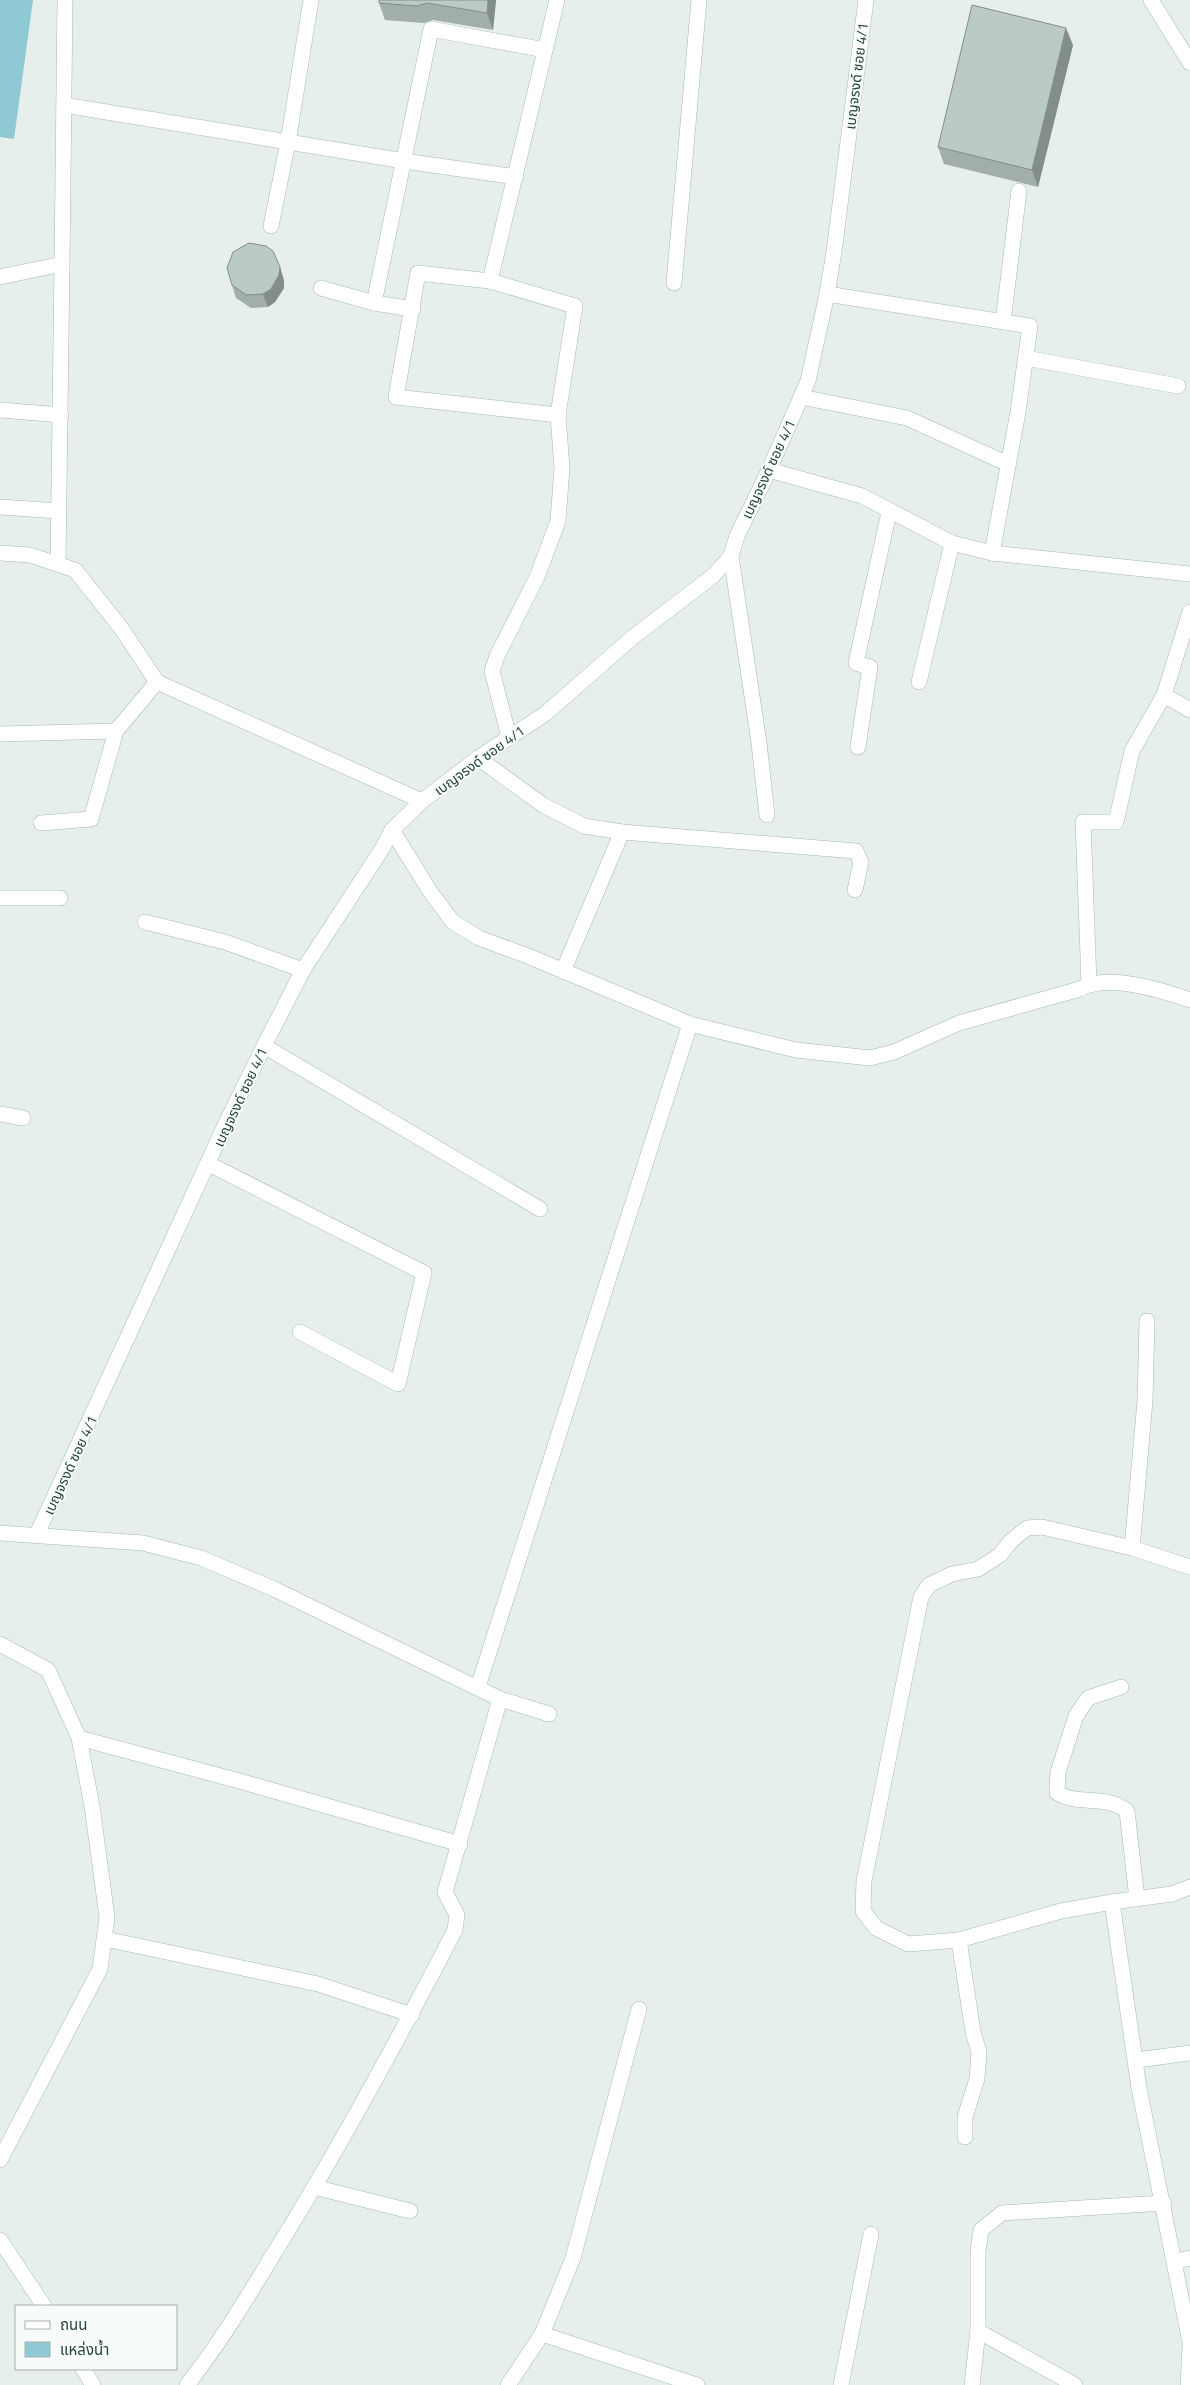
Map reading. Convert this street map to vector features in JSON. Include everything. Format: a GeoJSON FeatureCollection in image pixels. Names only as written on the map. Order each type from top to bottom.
{"type":"FeatureCollection","features":[{"type":"Feature","properties":{"kind":"street"},"geometry":{"type":"LineString","coordinates":[[58,564],[65,0]]}},
{"type":"Feature","properties":{"kind":"street"},"geometry":{"type":"LineString","coordinates":[[271,226],[288,142],[312,0]]}},
{"type":"Feature","properties":{"kind":"street"},"geometry":{"type":"LineString","coordinates":[[490,281],[557,0]]}},
{"type":"Feature","properties":{"kind":"street"},"geometry":{"type":"LineString","coordinates":[[674,284],[699,0]]}},
{"type":"Feature","properties":{"kind":"street","name":"เบญจรงด์ ซอย 4/1"},"geometry":{"type":"LineString","coordinates":[[37,1534],[264,1046],[304,970],[382,850],[392,830],[422,801],[478,758],[545,714],[633,637],[713,576],[731,556],[737,536],[769,470],[808,381],[828,294],[866,0]]}},
{"type":"Feature","properties":{"kind":"street"},"geometry":{"type":"LineString","coordinates":[[1151,0],[1190,63]]}},
{"type":"Feature","properties":{"kind":"street"},"geometry":{"type":"LineString","coordinates":[[374,303],[431,29],[545,50]]}},
{"type":"Feature","properties":{"kind":"street"},"geometry":{"type":"LineString","coordinates":[[64,105],[404,161],[516,177]]}},
{"type":"Feature","properties":{"kind":"street"},"geometry":{"type":"LineString","coordinates":[[1003,322],[1019,191]]}},
{"type":"Feature","properties":{"kind":"street"},"geometry":{"type":"LineString","coordinates":[[0,277],[62,264]]}},
{"type":"Feature","properties":{"kind":"street"},"geometry":{"type":"LineString","coordinates":[[509,737],[492,671],[497,656],[538,577],[558,521],[562,468],[558,415],[574,306],[490,281],[418,273],[396,397],[558,415]]}},
{"type":"Feature","properties":{"kind":"street"},"geometry":{"type":"LineString","coordinates":[[321,288],[374,303],[412,309]]}},
{"type":"Feature","properties":{"kind":"street"},"geometry":{"type":"LineString","coordinates":[[828,294],[1030,326],[992,553]]}},
{"type":"Feature","properties":{"kind":"street"},"geometry":{"type":"LineString","coordinates":[[1026,358],[1178,386]]}},
{"type":"Feature","properties":{"kind":"street"},"geometry":{"type":"LineString","coordinates":[[801,397],[907,418],[1008,464]]}},
{"type":"Feature","properties":{"kind":"street"},"geometry":{"type":"LineString","coordinates":[[0,410],[60,415]]}},
{"type":"Feature","properties":{"kind":"street"},"geometry":{"type":"LineString","coordinates":[[769,470],[862,496],[889,512],[952,543],[992,553],[1074,564],[1190,574]]}},
{"type":"Feature","properties":{"kind":"street"},"geometry":{"type":"LineString","coordinates":[[0,507],[59,511]]}},
{"type":"Feature","properties":{"kind":"street"},"geometry":{"type":"LineString","coordinates":[[858,747],[870,666],[856,663],[889,512]]}},
{"type":"Feature","properties":{"kind":"street"},"geometry":{"type":"LineString","coordinates":[[919,682],[952,543]]}},
{"type":"Feature","properties":{"kind":"street"},"geometry":{"type":"LineString","coordinates":[[0,553],[30,555],[75,570],[121,628],[157,682],[422,801]]}},
{"type":"Feature","properties":{"kind":"street"},"geometry":{"type":"LineString","coordinates":[[731,556],[759,743],[767,815]]}},
{"type":"Feature","properties":{"kind":"street"},"geometry":{"type":"LineString","coordinates":[[1089,983],[1083,822],[1116,822],[1132,751],[1164,695],[1190,612]]}},
{"type":"Feature","properties":{"kind":"street"},"geometry":{"type":"LineString","coordinates":[[41,823],[91,819],[116,731],[157,682]]}},
{"type":"Feature","properties":{"kind":"street"},"geometry":{"type":"LineString","coordinates":[[1164,695],[1190,710]]}},
{"type":"Feature","properties":{"kind":"street"},"geometry":{"type":"LineString","coordinates":[[0,734],[116,731]]}},
{"type":"Feature","properties":{"kind":"street"},"geometry":{"type":"LineString","coordinates":[[478,758],[543,805],[584,826],[622,832],[856,851],[861,862],[855,890]]}},
{"type":"Feature","properties":{"kind":"street"},"geometry":{"type":"LineString","coordinates":[[392,830],[431,893],[453,922],[479,938],[690,1024],[796,1050],[870,1058],[894,1052],[959,1023],[1080,989],[1089,983],[1133,984],[1161,990],[1190,1000]]}},
{"type":"Feature","properties":{"kind":"street"},"geometry":{"type":"LineString","coordinates":[[563,971],[622,832]]}},
{"type":"Feature","properties":{"kind":"street"},"geometry":{"type":"LineString","coordinates":[[0,898],[60,898]]}},
{"type":"Feature","properties":{"kind":"street"},"geometry":{"type":"LineString","coordinates":[[145,922],[225,942],[304,970]]}},
{"type":"Feature","properties":{"kind":"street"},"geometry":{"type":"LineString","coordinates":[[478,1687],[690,1024]]}},
{"type":"Feature","properties":{"kind":"street"},"geometry":{"type":"LineString","coordinates":[[264,1046],[540,1209]]}},
{"type":"Feature","properties":{"kind":"street"},"geometry":{"type":"LineString","coordinates":[[0,1114],[23,1118]]}},
{"type":"Feature","properties":{"kind":"street"},"geometry":{"type":"LineString","coordinates":[[209,1164],[424,1273],[398,1384],[300,1332]]}},
{"type":"Feature","properties":{"kind":"street"},"geometry":{"type":"LineString","coordinates":[[1132,1548],[1145,1401],[1147,1321]]}},
{"type":"Feature","properties":{"kind":"street"},"geometry":{"type":"LineString","coordinates":[[1190,1567],[1132,1548],[1042,1527],[1027,1528],[1011,1541],[1000,1555],[978,1569],[952,1574],[929,1585],[921,1597],[864,1881],[863,1911],[876,1928],[908,1944],[958,1940],[1061,1911],[1172,1894],[1190,1887]]}},
{"type":"Feature","properties":{"kind":"street"},"geometry":{"type":"LineString","coordinates":[[0,1533],[37,1534],[144,1544],[201,1558],[274,1589],[500,1699],[549,1714]]}},
{"type":"Feature","properties":{"kind":"street"},"geometry":{"type":"LineString","coordinates":[[0,1644],[48,1670],[79,1738],[92,1806],[107,1917],[100,1969],[0,2160]]}},
{"type":"Feature","properties":{"kind":"street"},"geometry":{"type":"LineString","coordinates":[[1121,1687],[1088,1698],[1076,1716],[1058,1772],[1058,1793],[1070,1800],[1103,1800],[1117,1804],[1127,1811],[1137,1898]]}},
{"type":"Feature","properties":{"kind":"street"},"geometry":{"type":"LineString","coordinates":[[187,2385],[213,2353],[314,2187],[412,2015],[455,1930],[457,1915],[446,1892],[500,1699]]}},
{"type":"Feature","properties":{"kind":"street"},"geometry":{"type":"LineString","coordinates":[[79,1738],[243,1782],[460,1844]]}},
{"type":"Feature","properties":{"kind":"street"},"geometry":{"type":"LineString","coordinates":[[1112,1902],[1140,2088],[1190,2342]]}},
{"type":"Feature","properties":{"kind":"street"},"geometry":{"type":"LineString","coordinates":[[105,1939],[318,1984],[412,2015]]}},
{"type":"Feature","properties":{"kind":"street"},"geometry":{"type":"LineString","coordinates":[[958,1940],[973,2032],[979,2052],[977,2079],[965,2117],[965,2138]]}},
{"type":"Feature","properties":{"kind":"street"},"geometry":{"type":"LineString","coordinates":[[508,2385],[542,2334],[573,2258],[639,2009]]}},
{"type":"Feature","properties":{"kind":"street"},"geometry":{"type":"LineString","coordinates":[[1137,2060],[1190,2053]]}},
{"type":"Feature","properties":{"kind":"street"},"geometry":{"type":"LineString","coordinates":[[314,2187],[410,2211]]}},
{"type":"Feature","properties":{"kind":"street"},"geometry":{"type":"LineString","coordinates":[[972,2385],[978,2331],[978,2251],[981,2230],[1002,2213],[1164,2203]]}},
{"type":"Feature","properties":{"kind":"street"},"geometry":{"type":"LineString","coordinates":[[841,2385],[871,2234]]}},
{"type":"Feature","properties":{"kind":"street"},"geometry":{"type":"LineString","coordinates":[[0,2240],[43,2305]]}},
{"type":"Feature","properties":{"kind":"street"},"geometry":{"type":"LineString","coordinates":[[1175,2262],[1190,2258]]}},
{"type":"Feature","properties":{"kind":"street"},"geometry":{"type":"LineString","coordinates":[[978,2331],[1061,2381],[1075,2385]]}},
{"type":"Feature","properties":{"kind":"street"},"geometry":{"type":"LineString","coordinates":[[542,2334],[697,2385]]}},
{"type":"Feature","properties":{"kind":"street"},"geometry":{"type":"LineString","coordinates":[[1188,2385],[1190,2347]]}},
{"type":"Feature","properties":{"kind":"street"},"geometry":{"type":"LineString","coordinates":[[84,2370],[93,2385]]}},
{"type":"Feature","properties":{"kind":"water"},"geometry":{"type":"Polygon","coordinates":[[[0,0],[33,0],[14,139],[0,137],[0,0]]]}},
{"type":"Feature","properties":{"kind":"building"},"geometry":{"type":"Polygon","coordinates":[[[379,0],[488,0],[487,13],[427,3],[417,6],[379,3],[379,0]]]}},
{"type":"Feature","properties":{"kind":"building"},"geometry":{"type":"Polygon","coordinates":[[[972,5],[1066,28],[1032,170],[938,147],[972,5]]]}},
{"type":"Feature","properties":{"kind":"building"},"geometry":{"type":"Polygon","coordinates":[[[249,243],[266,246],[273,251],[280,267],[279,275],[271,289],[263,294],[246,295],[232,285],[227,268],[233,252],[249,243]]]}}]}
